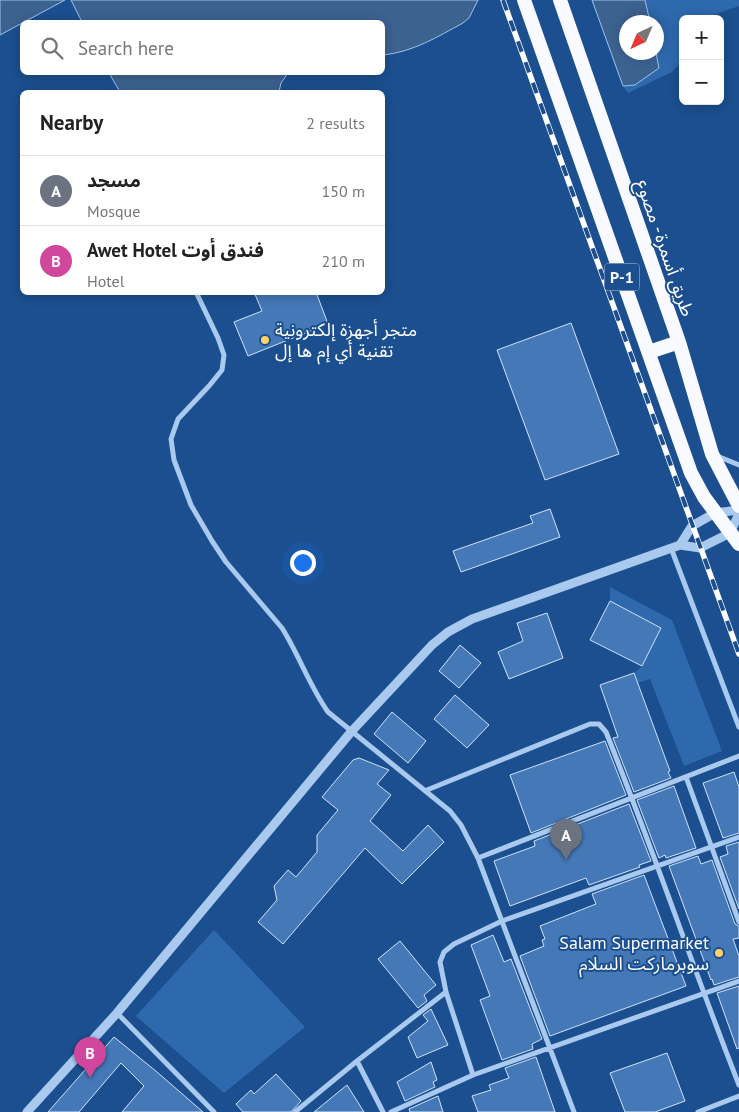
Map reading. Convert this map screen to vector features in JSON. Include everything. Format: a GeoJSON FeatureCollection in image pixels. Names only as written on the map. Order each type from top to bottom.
{"type":"FeatureCollection","features":[{"type":"Feature","properties":{"kind":"highway","name":"P-1"},"geometry":{"type":"LineString","coordinates":[[524,0],[691,473],[704,497],[734,538]]}},
{"type":"Feature","properties":{"kind":"highway","name":"طريق أسمرة - مصوع"},"geometry":{"type":"LineString","coordinates":[[560,0],[679,342],[712,454],[739,506]]}},
{"type":"Feature","properties":{"kind":"highway"},"geometry":{"type":"LineString","coordinates":[[649,352],[679,342]]}},
{"type":"Feature","properties":{"kind":"street"},"geometry":{"type":"LineString","coordinates":[[197,295],[224,355],[222,370],[178,419],[171,439],[174,460],[191,505],[226,562],[282,628],[318,698],[328,712],[427,790],[450,811],[461,825],[478,858],[574,1112]]}},
{"type":"Feature","properties":{"kind":"street"},"geometry":{"type":"LineString","coordinates":[[712,454],[739,465]]}},
{"type":"Feature","properties":{"kind":"street"},"geometry":{"type":"LineString","coordinates":[[675,546],[692,526],[715,513],[739,510]]}},
{"type":"Feature","properties":{"kind":"street"},"geometry":{"type":"LineString","coordinates":[[31,1110],[117,1013],[351,732],[432,646],[448,632],[472,619],[675,546],[700,548],[734,538],[739,514]]}},
{"type":"Feature","properties":{"kind":"street"},"geometry":{"type":"LineString","coordinates":[[675,546],[739,727]]}},
{"type":"Feature","properties":{"kind":"street"},"geometry":{"type":"LineString","coordinates":[[427,790],[590,724],[599,724],[606,732],[632,798],[703,994],[739,1085]]}},
{"type":"Feature","properties":{"kind":"street"},"geometry":{"type":"LineString","coordinates":[[478,858],[739,756]]}},
{"type":"Feature","properties":{"kind":"street"},"geometry":{"type":"LineString","coordinates":[[686,777],[739,922]]}},
{"type":"Feature","properties":{"kind":"street"},"geometry":{"type":"LineString","coordinates":[[473,1075],[446,992],[440,962],[444,952],[454,944],[502,920],[739,837]]}},
{"type":"Feature","properties":{"kind":"street"},"geometry":{"type":"LineString","coordinates":[[390,1112],[473,1075],[739,980]]}},
{"type":"Feature","properties":{"kind":"street"},"geometry":{"type":"LineString","coordinates":[[295,1112],[446,992]]}},
{"type":"Feature","properties":{"kind":"street"},"geometry":{"type":"LineString","coordinates":[[117,1013],[214,1112]]}},
{"type":"Feature","properties":{"kind":"street"},"geometry":{"type":"LineString","coordinates":[[357,1061],[382,1112]]}},
{"type":"Feature","properties":{"kind":"street"},"geometry":{"type":"LineString","coordinates":[[698,1112],[739,1096]]}},
{"type":"Feature","properties":{"kind":"shaded area"},"geometry":{"type":"Polygon","coordinates":[[[0,0],[65,0],[28,20],[20,20],[20,24],[0,35],[0,0]]]}},
{"type":"Feature","properties":{"kind":"shaded area"},"geometry":{"type":"Polygon","coordinates":[[[71,0],[478,0],[469,18],[463,23],[415,47],[385,55],[385,20],[81,20],[71,0]]]}},
{"type":"Feature","properties":{"kind":"shaded area"},"geometry":{"type":"Polygon","coordinates":[[[592,0],[645,0],[648,15],[619,15],[619,60],[657,60],[659,68],[635,85],[623,86],[592,0]]]}},
{"type":"Feature","properties":{"kind":"shaded area"},"geometry":{"type":"Polygon","coordinates":[[[645,0],[739,0],[739,6],[713,15],[679,15],[679,64],[672,72],[628,93],[623,86],[635,85],[659,67],[658,60],[664,60],[664,15],[648,15],[645,0]]]}},
{"type":"Feature","properties":{"kind":"shaded area"},"geometry":{"type":"Polygon","coordinates":[[[110,75],[287,75],[281,83],[279,90],[119,90],[110,75]]]}},
{"type":"Feature","properties":{"kind":"shaded area"},"geometry":{"type":"Polygon","coordinates":[[[610,587],[672,620],[722,751],[684,766],[650,679],[638,683],[634,673],[642,666],[661,628],[610,601],[610,587]]]}},
{"type":"Feature","properties":{"kind":"shaded area"},"geometry":{"type":"Polygon","coordinates":[[[214,930],[305,1027],[224,1093],[136,1016],[214,930]]]}},
{"type":"Feature","properties":{"kind":"building","name":"متجر أجهزة إلكترونية تقنية أي إم ها إل"},"geometry":{"type":"Polygon","coordinates":[[[255,295],[317,295],[328,324],[248,356],[234,322],[262,311],[255,295]]]}},
{"type":"Feature","properties":{"kind":"building"},"geometry":{"type":"Polygon","coordinates":[[[571,323],[619,454],[545,480],[497,350],[571,323]]]}},
{"type":"Feature","properties":{"kind":"building"},"geometry":{"type":"Polygon","coordinates":[[[550,509],[560,537],[461,572],[453,551],[533,523],[530,516],[550,509]]]}},
{"type":"Feature","properties":{"kind":"building"},"geometry":{"type":"Polygon","coordinates":[[[610,601],[661,628],[642,666],[590,640],[610,601]]]}},
{"type":"Feature","properties":{"kind":"building"},"geometry":{"type":"Polygon","coordinates":[[[547,613],[563,658],[509,679],[498,652],[523,641],[517,623],[547,613]]]}},
{"type":"Feature","properties":{"kind":"building"},"geometry":{"type":"Polygon","coordinates":[[[460,645],[481,663],[459,688],[439,671],[460,645]]]}},
{"type":"Feature","properties":{"kind":"building"},"geometry":{"type":"Polygon","coordinates":[[[634,673],[671,778],[634,792],[613,738],[618,737],[600,685],[634,673]]]}},
{"type":"Feature","properties":{"kind":"building"},"geometry":{"type":"Polygon","coordinates":[[[455,695],[489,725],[467,748],[434,719],[455,695]]]}},
{"type":"Feature","properties":{"kind":"building"},"geometry":{"type":"Polygon","coordinates":[[[392,712],[426,741],[408,763],[374,734],[392,712]]]}},
{"type":"Feature","properties":{"kind":"building"},"geometry":{"type":"Polygon","coordinates":[[[605,741],[626,795],[531,833],[510,775],[605,741]]]}},
{"type":"Feature","properties":{"kind":"building"},"geometry":{"type":"Polygon","coordinates":[[[359,758],[389,770],[377,784],[391,795],[370,821],[403,851],[428,825],[444,842],[402,884],[365,848],[283,944],[258,922],[277,900],[274,886],[288,870],[296,877],[317,852],[317,835],[338,810],[322,797],[353,760],[359,758]]]}},
{"type":"Feature","properties":{"kind":"building"},"geometry":{"type":"Polygon","coordinates":[[[734,772],[739,787],[739,833],[723,838],[703,783],[734,772]]]}},
{"type":"Feature","properties":{"kind":"building"},"geometry":{"type":"Polygon","coordinates":[[[674,786],[696,848],[666,858],[665,855],[659,858],[637,800],[674,786]]]}},
{"type":"Feature","properties":{"kind":"building"},"geometry":{"type":"Polygon","coordinates":[[[629,804],[651,861],[639,865],[640,867],[589,885],[586,878],[510,906],[494,861],[535,846],[534,841],[629,804]]]}},
{"type":"Feature","properties":{"kind":"building"},"geometry":{"type":"Polygon","coordinates":[[[739,842],[739,909],[720,857],[728,854],[726,846],[739,842]]]}},
{"type":"Feature","properties":{"kind":"building"},"geometry":{"type":"Polygon","coordinates":[[[698,856],[701,864],[712,860],[735,924],[739,926],[739,938],[733,939],[739,956],[739,977],[714,985],[669,866],[698,856]]]}},
{"type":"Feature","properties":{"kind":"building"},"geometry":{"type":"Polygon","coordinates":[[[644,875],[686,986],[550,1036],[520,956],[544,946],[542,940],[545,939],[540,926],[596,904],[592,894],[644,875]]]}},
{"type":"Feature","properties":{"kind":"building"},"geometry":{"type":"Polygon","coordinates":[[[493,935],[504,962],[511,959],[542,1039],[532,1044],[533,1049],[502,1060],[480,1000],[490,996],[471,945],[493,935]]]}},
{"type":"Feature","properties":{"kind":"building"},"geometry":{"type":"Polygon","coordinates":[[[400,941],[436,985],[424,995],[427,1001],[418,1008],[378,959],[400,941]]]}},
{"type":"Feature","properties":{"kind":"building"},"geometry":{"type":"Polygon","coordinates":[[[739,986],[739,1048],[737,1049],[717,993],[739,986]]]}},
{"type":"Feature","properties":{"kind":"building"},"geometry":{"type":"Polygon","coordinates":[[[431,1009],[448,1045],[417,1058],[408,1037],[428,1021],[423,1015],[431,1009]]]}},
{"type":"Feature","properties":{"kind":"building"},"geometry":{"type":"Polygon","coordinates":[[[114,1037],[203,1112],[122,1112],[144,1086],[121,1063],[79,1112],[48,1112],[114,1037]]]}},
{"type":"Feature","properties":{"kind":"building"},"geometry":{"type":"Polygon","coordinates":[[[667,1053],[685,1101],[655,1112],[625,1112],[610,1073],[667,1053]]]}},
{"type":"Feature","properties":{"kind":"building"},"geometry":{"type":"Polygon","coordinates":[[[536,1057],[555,1112],[478,1112],[472,1096],[491,1090],[489,1085],[509,1078],[505,1068],[536,1057]]]}},
{"type":"Feature","properties":{"kind":"building"},"geometry":{"type":"Polygon","coordinates":[[[431,1062],[437,1080],[433,1082],[435,1087],[405,1101],[397,1082],[431,1062]]]}},
{"type":"Feature","properties":{"kind":"building"},"geometry":{"type":"Polygon","coordinates":[[[276,1074],[301,1101],[291,1112],[243,1112],[236,1104],[251,1090],[254,1094],[276,1074]]]}},
{"type":"Feature","properties":{"kind":"building"},"geometry":{"type":"Polygon","coordinates":[[[347,1085],[364,1112],[314,1112],[347,1085]]]}},
{"type":"Feature","properties":{"kind":"building"},"geometry":{"type":"Polygon","coordinates":[[[438,1096],[443,1112],[410,1112],[409,1109],[438,1096]]]}},
{"type":"Feature","properties":{"kind":"railway"},"geometry":{"type":"LineString","coordinates":[[503,0],[739,654]]}},
{"type":"Feature","properties":{"kind":"place","name":"متجر أجهزة إلكترونية تقنية أي إم ها إل"},"geometry":{"type":"Point","coordinates":[265,340]}},
{"type":"Feature","properties":{"kind":"place","name":"مسجد"},"geometry":{"type":"Point","coordinates":[566,860]}},
{"type":"Feature","properties":{"kind":"place","name":"Salam Supermarket سوبرماركت السلام"},"geometry":{"type":"Point","coordinates":[719,953]}},
{"type":"Feature","properties":{"kind":"place","name":"Awet Hotel فندق أوت"},"geometry":{"type":"Point","coordinates":[90,1078]}}]}
